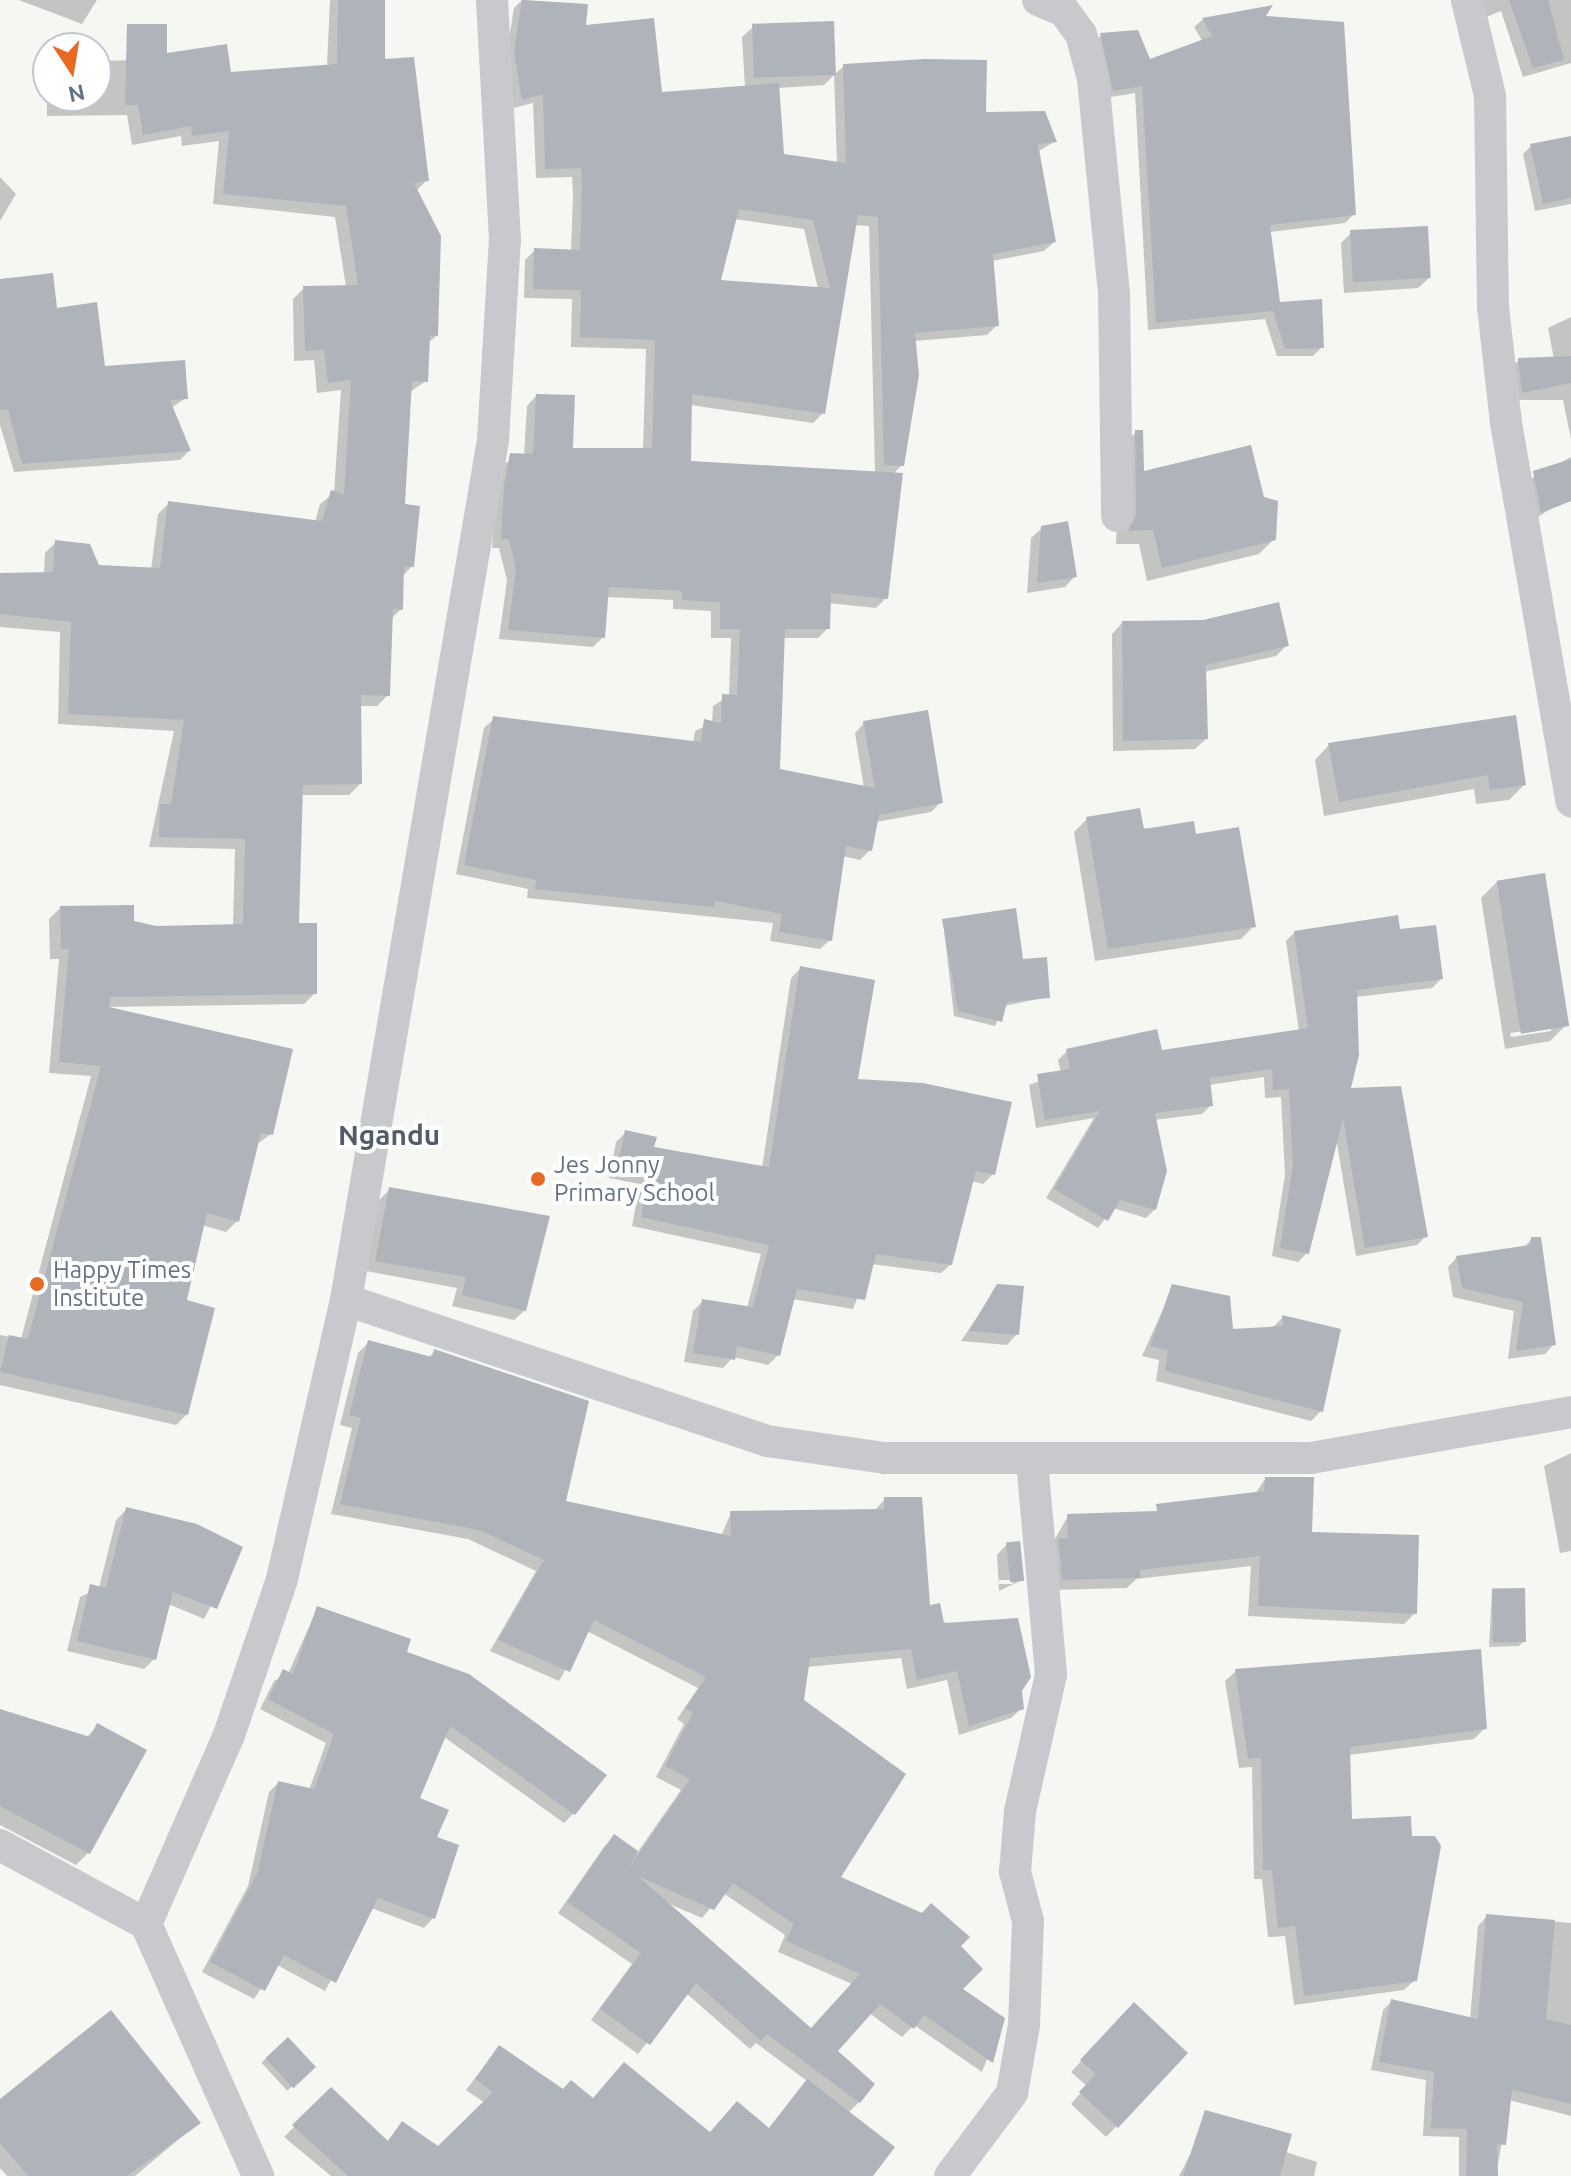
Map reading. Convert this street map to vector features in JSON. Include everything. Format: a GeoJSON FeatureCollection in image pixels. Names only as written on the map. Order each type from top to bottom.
{"type":"FeatureCollection","features":[{"type":"Feature","properties":{"kind":"street"},"geometry":{"type":"LineString","coordinates":[[146,1924],[229,1735],[282,1579],[346,1300],[493,440],[505,240],[492,0]]}},
{"type":"Feature","properties":{"kind":"street"},"geometry":{"type":"LineString","coordinates":[[1038,0],[1064,11],[1081,34],[1093,79],[1114,293],[1117,516]]}},
{"type":"Feature","properties":{"kind":"street"},"geometry":{"type":"LineString","coordinates":[[1467,0],[1490,96],[1493,307],[1506,423],[1571,801]]}},
{"type":"Feature","properties":{"kind":"street"},"geometry":{"type":"LineString","coordinates":[[346,1300],[767,1441],[885,1458],[1032,1461],[1311,1458],[1571,1412]]}},
{"type":"Feature","properties":{"kind":"street"},"geometry":{"type":"LineString","coordinates":[[950,2176],[1012,2093],[1024,2025],[1028,1921],[1015,1872],[1020,1811],[1051,1674],[1032,1461]]}},
{"type":"Feature","properties":{"kind":"street"},"geometry":{"type":"LineString","coordinates":[[0,1845],[146,1924],[258,2176]]}},
{"type":"Feature","properties":{"kind":"building"},"geometry":{"type":"Polygon","coordinates":[[[338,0],[385,0],[385,59],[414,57],[429,181],[414,183],[441,236],[438,336],[430,336],[428,382],[412,381],[405,504],[420,506],[414,567],[404,566],[403,610],[393,609],[390,696],[361,695],[362,784],[303,785],[299,923],[317,923],[317,994],[110,997],[109,1007],[293,1049],[273,1135],[261,1133],[239,1222],[207,1213],[187,1300],[215,1308],[188,1415],[0,1372],[9,1335],[28,1339],[101,1066],[59,1062],[69,949],[61,949],[60,906],[134,905],[134,921],[156,926],[243,924],[245,839],[159,837],[160,804],[171,804],[184,720],[68,714],[71,622],[0,614],[0,573],[53,572],[55,540],[90,544],[99,565],[160,568],[168,501],[322,521],[331,490],[344,494],[351,380],[328,383],[324,350],[305,351],[303,286],[358,285],[346,206],[223,194],[229,131],[192,136],[191,126],[143,135],[138,105],[125,105],[127,24],[167,24],[167,53],[227,44],[231,72],[337,64],[338,0]]]}},
{"type":"Feature","properties":{"kind":"building"},"geometry":{"type":"Polygon","coordinates":[[[522,0],[588,4],[586,25],[654,18],[662,92],[779,83],[784,154],[846,163],[843,64],[925,59],[987,60],[986,112],[1045,111],[1057,142],[1038,144],[1056,242],[993,254],[999,326],[915,333],[919,375],[904,466],[884,465],[878,217],[858,215],[825,414],[692,394],[691,461],[903,473],[888,599],[831,593],[830,629],[785,629],[780,769],[875,788],[863,721],[928,710],[943,803],[879,815],[872,851],[846,846],[832,941],[779,932],[782,914],[715,901],[714,907],[535,889],[536,880],[464,865],[493,716],[701,742],[704,719],[721,723],[722,694],[737,695],[740,629],[720,629],[720,602],[682,600],[682,591],[609,587],[605,638],[508,630],[516,569],[509,539],[501,539],[504,486],[510,453],[533,454],[536,394],[575,395],[573,448],[652,448],[655,340],[580,337],[581,290],[533,289],[534,248],[580,250],[581,168],[545,169],[543,94],[522,100],[514,52],[522,0]],[[739,209],[721,280],[830,288],[813,220],[739,209]]]}},
{"type":"Feature","properties":{"kind":"building"},"geometry":{"type":"Polygon","coordinates":[[[1509,0],[1548,0],[1564,60],[1533,68],[1509,0]]]}},
{"type":"Feature","properties":{"kind":"building"},"geometry":{"type":"Polygon","coordinates":[[[1273,5],[1266,16],[1344,22],[1356,215],[1270,225],[1280,302],[1322,299],[1324,348],[1285,349],[1273,311],[1156,323],[1142,86],[1113,91],[1100,33],[1138,30],[1150,59],[1212,36],[1202,18],[1273,5]]]}},
{"type":"Feature","properties":{"kind":"building"},"geometry":{"type":"Polygon","coordinates":[[[834,21],[836,75],[754,78],[752,24],[834,21]]]}},
{"type":"Feature","properties":{"kind":"building"},"geometry":{"type":"Polygon","coordinates":[[[1571,136],[1571,198],[1543,204],[1530,144],[1571,136]]]}},
{"type":"Feature","properties":{"kind":"building"},"geometry":{"type":"Polygon","coordinates":[[[1428,226],[1431,278],[1353,282],[1350,230],[1428,226]]]}},
{"type":"Feature","properties":{"kind":"building"},"geometry":{"type":"Polygon","coordinates":[[[53,273],[57,308],[97,302],[105,366],[185,360],[188,399],[170,400],[191,451],[22,464],[8,409],[0,410],[0,279],[53,273]]]}},
{"type":"Feature","properties":{"kind":"building"},"geometry":{"type":"Polygon","coordinates":[[[1571,356],[1571,383],[1522,393],[1518,358],[1571,356]]]}},
{"type":"Feature","properties":{"kind":"building"},"geometry":{"type":"Polygon","coordinates":[[[1135,430],[1143,430],[1144,471],[1251,445],[1264,497],[1278,501],[1276,540],[1162,568],[1153,530],[1128,531],[1136,516],[1135,430]]]}},
{"type":"Feature","properties":{"kind":"building"},"geometry":{"type":"Polygon","coordinates":[[[1571,459],[1571,501],[1541,513],[1533,471],[1571,459]]]}},
{"type":"Feature","properties":{"kind":"building"},"geometry":{"type":"Polygon","coordinates":[[[1068,521],[1077,577],[1037,583],[1041,526],[1068,521]]]}},
{"type":"Feature","properties":{"kind":"building"},"geometry":{"type":"Polygon","coordinates":[[[1279,602],[1289,646],[1206,665],[1208,739],[1123,741],[1122,621],[1203,620],[1279,602]]]}},
{"type":"Feature","properties":{"kind":"building"},"geometry":{"type":"Polygon","coordinates":[[[1516,715],[1526,785],[1490,790],[1488,775],[1339,802],[1328,743],[1516,715]]]}},
{"type":"Feature","properties":{"kind":"building"},"geometry":{"type":"Polygon","coordinates":[[[1140,808],[1144,829],[1194,821],[1196,834],[1239,827],[1256,927],[1108,949],[1086,817],[1140,808]]]}},
{"type":"Feature","properties":{"kind":"building"},"geometry":{"type":"Polygon","coordinates":[[[1545,873],[1569,1026],[1521,1034],[1497,881],[1545,873]]]}},
{"type":"Feature","properties":{"kind":"building"},"geometry":{"type":"Polygon","coordinates":[[[1016,908],[1023,959],[1047,957],[1050,998],[1007,1002],[1002,1022],[958,1011],[942,919],[1016,908]]]}},
{"type":"Feature","properties":{"kind":"building"},"geometry":{"type":"Polygon","coordinates":[[[1398,915],[1400,929],[1436,925],[1443,979],[1357,990],[1359,1055],[1351,1088],[1401,1086],[1428,1237],[1365,1248],[1343,1119],[1309,1254],[1280,1248],[1293,1164],[1289,1089],[1273,1090],[1272,1069],[1210,1078],[1213,1106],[1155,1113],[1167,1171],[1156,1210],[1120,1200],[1108,1221],[1054,1189],[1100,1111],[1045,1120],[1037,1074],[1070,1069],[1066,1049],[1157,1029],[1162,1050],[1308,1028],[1294,931],[1398,915]]]}},
{"type":"Feature","properties":{"kind":"building"},"geometry":{"type":"Polygon","coordinates":[[[800,966],[875,980],[858,1079],[923,1083],[1012,1102],[995,1175],[976,1171],[952,1265],[876,1254],[865,1300],[797,1289],[780,1356],[737,1346],[735,1360],[693,1353],[702,1299],[753,1307],[769,1245],[641,1217],[648,1174],[617,1168],[625,1130],[657,1137],[654,1147],[769,1167],[800,966]]]}},
{"type":"Feature","properties":{"kind":"building"},"geometry":{"type":"Polygon","coordinates":[[[389,1187],[550,1216],[526,1311],[462,1295],[466,1277],[375,1261],[389,1187]]]}},
{"type":"Feature","properties":{"kind":"building"},"geometry":{"type":"Polygon","coordinates":[[[1531,1237],[1541,1237],[1556,1345],[1516,1351],[1523,1302],[1462,1288],[1456,1256],[1530,1245],[1531,1237]]]}},
{"type":"Feature","properties":{"kind":"building"},"geometry":{"type":"Polygon","coordinates":[[[997,1284],[1024,1286],[1019,1335],[969,1331],[997,1284]]]}},
{"type":"Feature","properties":{"kind":"building"},"geometry":{"type":"Polygon","coordinates":[[[1172,1284],[1230,1296],[1233,1329],[1283,1326],[1282,1315],[1341,1329],[1323,1412],[1165,1371],[1168,1350],[1150,1346],[1172,1284]]]}},
{"type":"Feature","properties":{"kind":"building"},"geometry":{"type":"Polygon","coordinates":[[[368,1340],[432,1357],[434,1349],[589,1401],[566,1501],[731,1536],[730,1511],[884,1509],[884,1497],[922,1497],[930,1605],[940,1603],[944,1623],[1018,1618],[1031,1677],[1022,1691],[1024,1709],[969,1726],[957,1671],[917,1680],[911,1649],[810,1658],[804,1700],[906,1774],[841,1877],[922,1913],[931,1903],[970,1937],[961,1946],[983,1969],[963,1989],[1005,2018],[993,2063],[924,2015],[914,2029],[880,2004],[838,2051],[875,2084],[860,2103],[767,2034],[761,2041],[696,1983],[650,2045],[600,2009],[641,1953],[567,1902],[614,1834],[638,1851],[629,1868],[690,1779],[665,1766],[693,1713],[686,1708],[706,1677],[594,1620],[570,1672],[498,1640],[544,1560],[479,1530],[340,1504],[361,1418],[349,1415],[368,1340]],[[638,1876],[811,2028],[860,1974],[786,1941],[794,1924],[733,1883],[714,1910],[638,1876]]]}},
{"type":"Feature","properties":{"kind":"building"},"geometry":{"type":"Polygon","coordinates":[[[1265,1477],[1314,1477],[1312,1532],[1419,1535],[1417,1614],[1258,1606],[1260,1556],[1140,1570],[1140,1578],[1062,1580],[1058,1539],[1068,1538],[1067,1514],[1157,1511],[1156,1504],[1264,1491],[1265,1477]]]}},
{"type":"Feature","properties":{"kind":"building"},"geometry":{"type":"Polygon","coordinates":[[[126,1507],[197,1524],[243,1547],[217,1609],[173,1592],[156,1660],[77,1641],[90,1584],[106,1588],[126,1507]]]}},
{"type":"Feature","properties":{"kind":"building"},"geometry":{"type":"Polygon","coordinates":[[[1020,1541],[1024,1581],[1010,1582],[1006,1542],[1020,1541]]]}},
{"type":"Feature","properties":{"kind":"building"},"geometry":{"type":"Polygon","coordinates":[[[1525,1588],[1526,1642],[1493,1643],[1492,1589],[1525,1588]]]}},
{"type":"Feature","properties":{"kind":"building"},"geometry":{"type":"Polygon","coordinates":[[[317,1606],[411,1639],[407,1652],[469,1674],[607,1775],[575,1815],[450,1726],[420,1798],[449,1810],[437,1837],[459,1845],[435,1919],[378,1898],[336,1983],[284,1955],[265,1991],[210,1962],[257,1874],[278,1781],[314,1789],[334,1734],[268,1699],[283,1669],[293,1674],[317,1606]]]}},
{"type":"Feature","properties":{"kind":"building"},"geometry":{"type":"Polygon","coordinates":[[[1481,1649],[1487,1729],[1350,1747],[1352,1819],[1411,1816],[1412,1836],[1435,1836],[1441,1846],[1417,1981],[1304,1996],[1295,1926],[1278,1928],[1272,1870],[1263,1870],[1261,1758],[1248,1759],[1235,1669],[1481,1649]]]}},
{"type":"Feature","properties":{"kind":"building"},"geometry":{"type":"Polygon","coordinates":[[[0,1709],[90,1737],[97,1723],[147,1750],[90,1854],[0,1806],[0,1709]]]}},
{"type":"Feature","properties":{"kind":"building"},"geometry":{"type":"Polygon","coordinates":[[[1486,1914],[1555,1920],[1546,2019],[1571,2025],[1571,2104],[1512,2090],[1506,2145],[1497,2144],[1498,2176],[1466,2176],[1467,2129],[1431,2128],[1434,2072],[1379,2062],[1391,1999],[1478,2019],[1486,1914]]]}},
{"type":"Feature","properties":{"kind":"building"},"geometry":{"type":"Polygon","coordinates":[[[1134,2002],[1188,2053],[1118,2128],[1079,2092],[1096,2074],[1080,2060],[1134,2002]]]}},
{"type":"Feature","properties":{"kind":"building"},"geometry":{"type":"Polygon","coordinates":[[[111,2010],[201,2123],[127,2176],[28,2176],[0,2143],[0,2099],[111,2010]]]}},
{"type":"Feature","properties":{"kind":"building"},"geometry":{"type":"Polygon","coordinates":[[[288,2037],[316,2067],[293,2088],[265,2058],[288,2037]]]}},
{"type":"Feature","properties":{"kind":"building"},"geometry":{"type":"Polygon","coordinates":[[[499,2045],[563,2089],[571,2080],[593,2098],[624,2062],[710,2132],[737,2101],[769,2128],[807,2079],[895,2147],[873,2176],[348,2176],[292,2125],[331,2087],[388,2141],[402,2121],[438,2146],[493,2092],[475,2079],[499,2045]]]}},
{"type":"Feature","properties":{"kind":"building"},"geometry":{"type":"Polygon","coordinates":[[[1205,2110],[1292,2134],[1280,2176],[1183,2176],[1205,2110]]]}},
{"type":"Feature","properties":{"kind":"place","name":"Jes Jonny Primary School"},"geometry":{"type":"Point","coordinates":[538,1179]}},
{"type":"Feature","properties":{"kind":"place","name":"Happy Times Institute"},"geometry":{"type":"Point","coordinates":[37,1284]}},
{"type":"Feature","properties":{"kind":"district","name":"Ngandu"},"geometry":{"type":"Point","coordinates":[389,1135]}}]}
